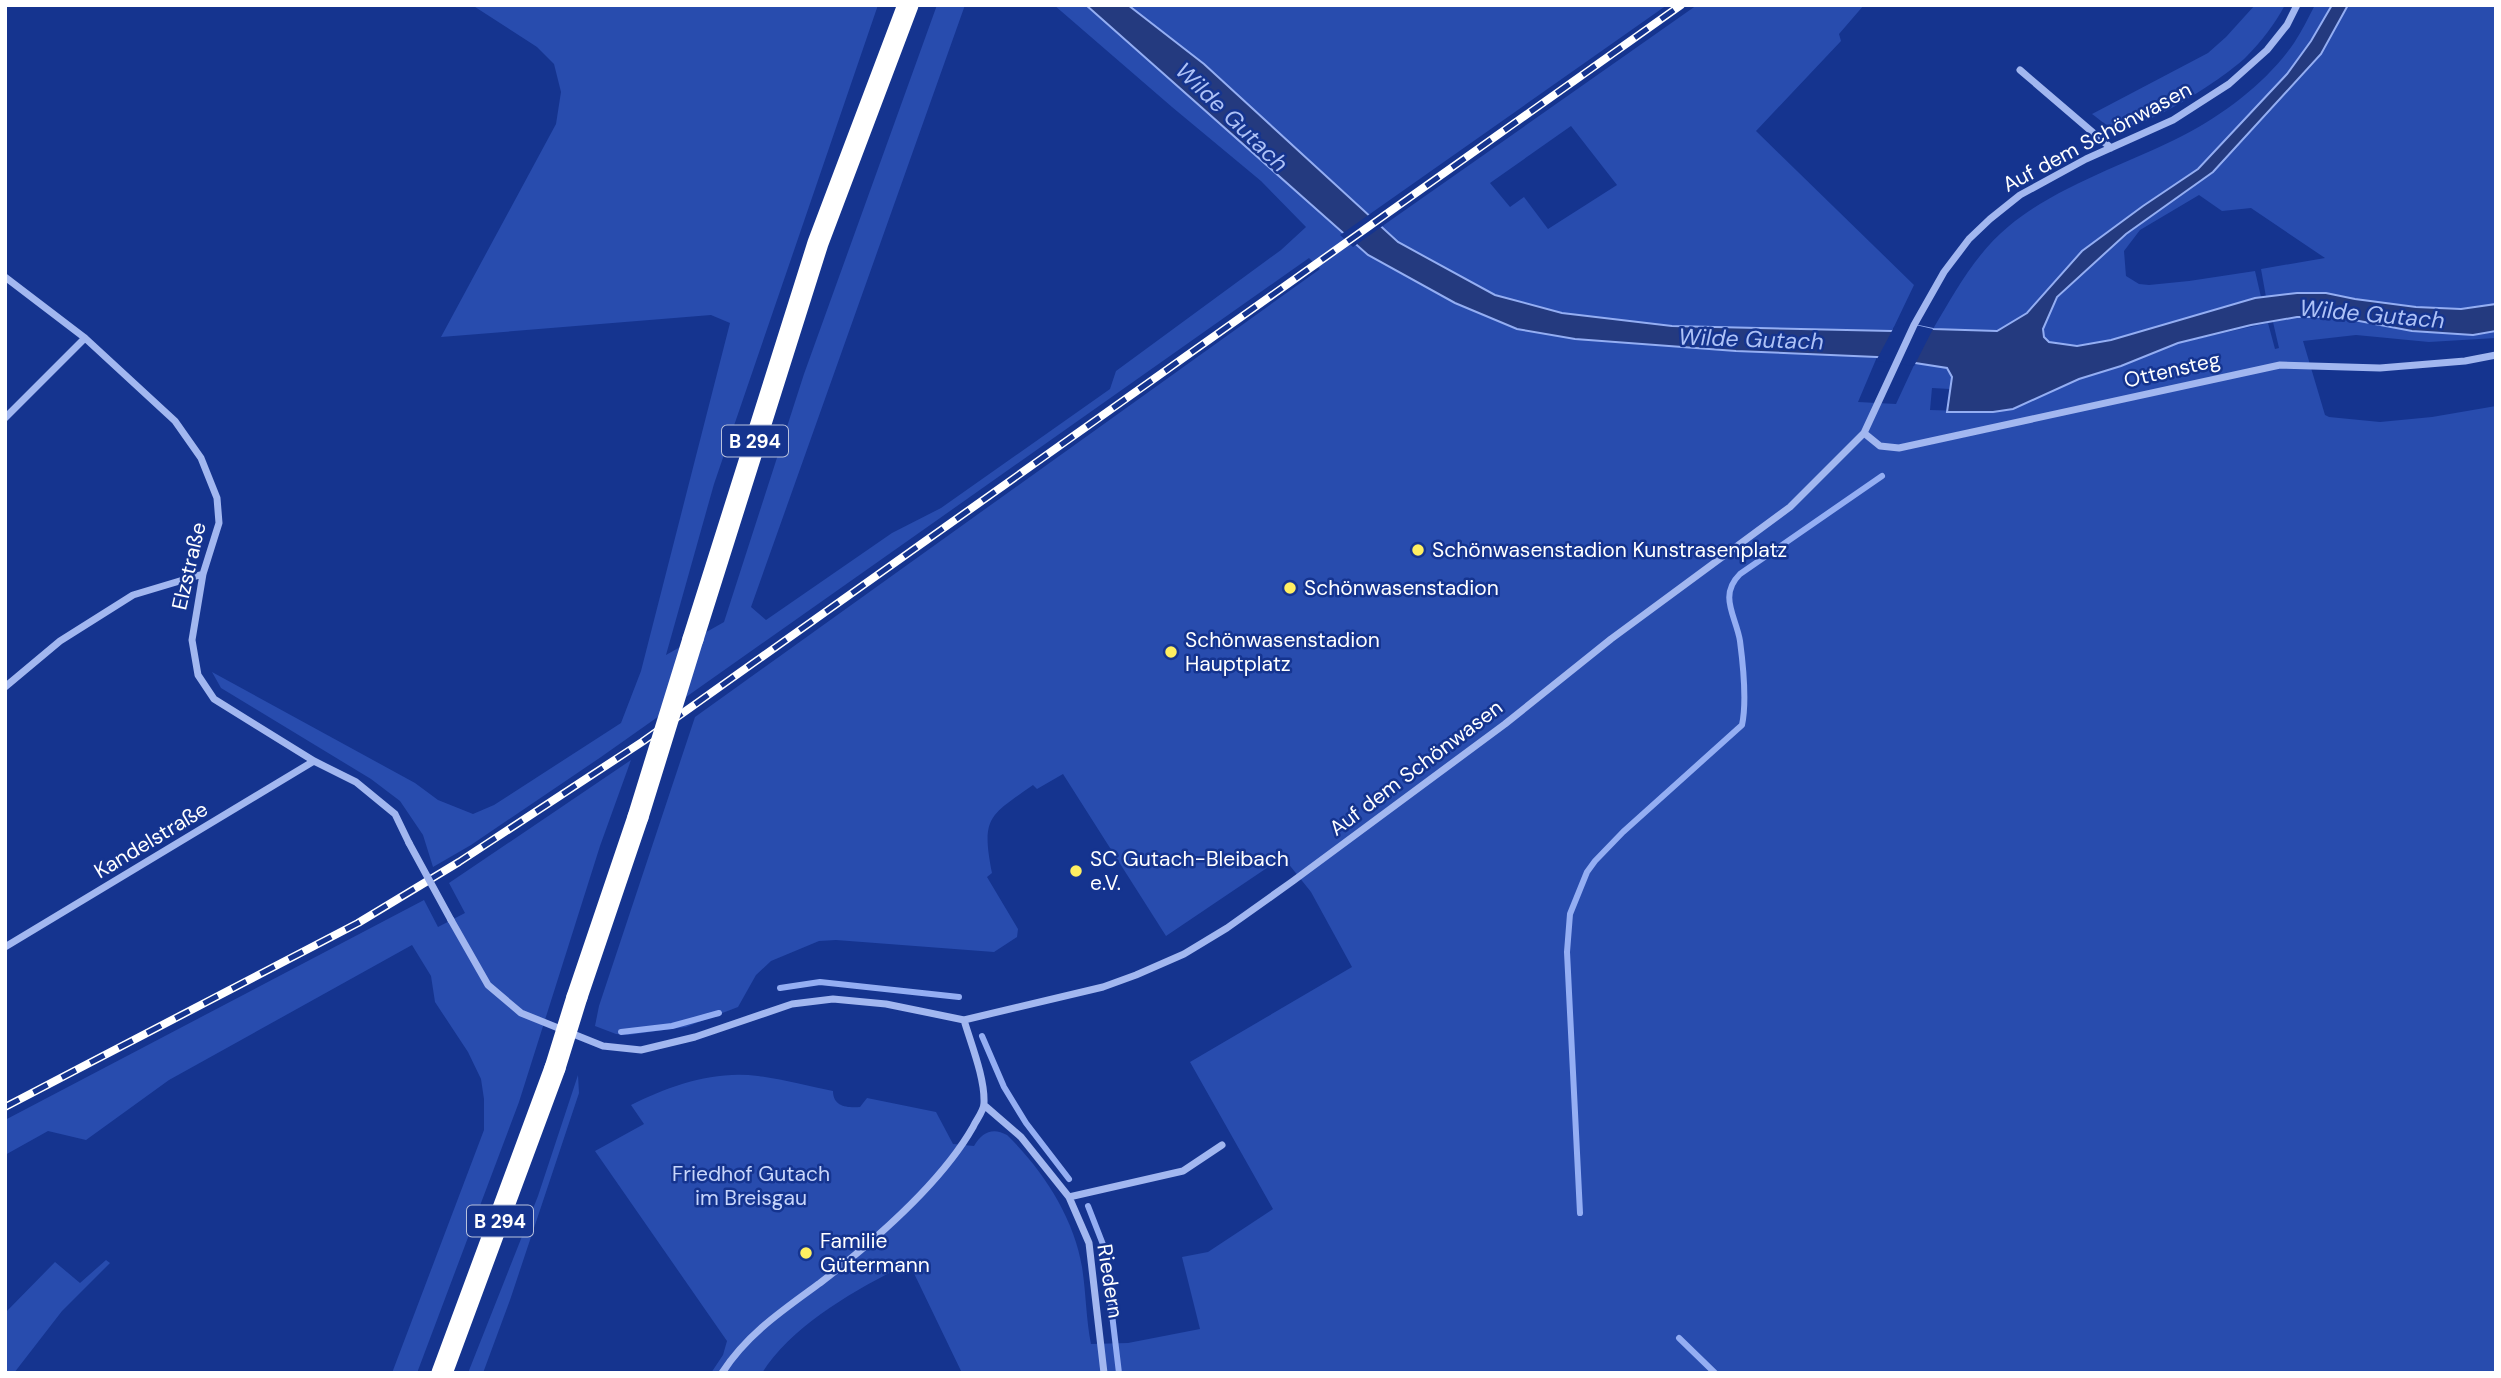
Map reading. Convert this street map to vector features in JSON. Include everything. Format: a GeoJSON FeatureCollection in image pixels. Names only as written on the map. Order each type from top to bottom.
{"type":"FeatureCollection","features":[{"type":"Feature","properties":{"kind":"highway","name":"B 294"},"geometry":{"type":"LineString","coordinates":[[442,1373],[555,1068],[638,817],[818,243],[908,5]]}},
{"type":"Feature","properties":{"kind":"street","name":"Auf dem Schönwasen"},"geometry":{"type":"LineString","coordinates":[[409,843],[488,985],[521,1013],[603,1046],[641,1049],[695,1037],[792,1004],[833,999],[886,1004],[964,1020],[1103,987],[1184,954],[1227,928],[1406,798],[1505,724],[1611,639],[1790,507],[1864,433],[1914,325],[1944,272],[1969,239],[2020,195],[2111,148],[2173,120],[2229,84],[2267,50],[2287,25],[2297,5]]}},
{"type":"Feature","properties":{"kind":"street"},"geometry":{"type":"LineString","coordinates":[[2020,70],[2111,148]]}},
{"type":"Feature","properties":{"kind":"street","name":"Elzstraße"},"geometry":{"type":"LineString","coordinates":[[5,277],[85,338],[175,421],[201,458],[217,498],[219,523],[203,574],[192,640],[198,675],[214,699],[314,761],[356,782],[395,814],[409,843]]}},
{"type":"Feature","properties":{"kind":"street"},"geometry":{"type":"LineString","coordinates":[[5,418],[85,338]]}},
{"type":"Feature","properties":{"kind":"street","name":"Ottensteg"},"geometry":{"type":"LineString","coordinates":[[1864,433],[1880,446],[1899,448],[2280,365],[2380,368],[2465,362],[2496,355]]}},
{"type":"Feature","properties":{"kind":"street"},"geometry":{"type":"LineString","coordinates":[[5,687],[60,641],[133,595],[203,574]]}},
{"type":"Feature","properties":{"kind":"street","name":"Kandelstraße"},"geometry":{"type":"LineString","coordinates":[[5,947],[314,761]]}},
{"type":"Feature","properties":{"kind":"street"},"geometry":{"type":"LineString","coordinates":[[722,1373],[734,1355],[766,1322],[889,1226],[960,1149],[984,1105],[981,1081],[964,1020]]}},
{"type":"Feature","properties":{"kind":"street","name":"Riedern"},"geometry":{"type":"LineString","coordinates":[[984,1105],[1021,1136],[1069,1198],[1089,1243],[1104,1373]]}},
{"type":"Feature","properties":{"kind":"street"},"geometry":{"type":"LineString","coordinates":[[1069,1198],[1183,1171],[1222,1145]]}},
{"type":"Feature","properties":{"kind":"green space","name":"Friedhof Gutach im Breisgau"},"geometry":{"type":"Polygon","coordinates":[[[472,5],[878,5],[714,484],[666,655],[724,622],[804,374],[937,5],[965,5],[751,607],[766,620],[892,533],[941,508],[1110,389],[1116,371],[1281,250],[1306,227],[1261,181],[1054,5],[1086,5],[1368,255],[1455,303],[1517,329],[1736,351],[1877,357],[1858,402],[1896,404],[1915,363],[1947,368],[1952,377],[1950,389],[1932,388],[1930,410],[1993,412],[2013,409],[2079,379],[2121,366],[2178,343],[2268,323],[2275,349],[2279,348],[2273,322],[2297,317],[2338,317],[2412,331],[2473,335],[2496,331],[2496,338],[2429,342],[2356,335],[2303,341],[2325,415],[2329,417],[2380,422],[2432,417],[2496,406],[2496,1373],[962,1373],[909,1263],[848,1296],[809,1323],[775,1355],[762,1373],[711,1373],[723,1355],[727,1341],[595,1151],[644,1124],[631,1105],[692,1081],[725,1075],[758,1076],[833,1091],[838,1103],[846,1107],[860,1107],[867,1098],[936,1112],[953,1144],[974,1146],[984,1134],[993,1131],[1007,1135],[1044,1179],[1072,1231],[1082,1267],[1091,1344],[1128,1343],[1200,1329],[1182,1257],[1208,1252],[1273,1209],[1190,1062],[1352,967],[1311,892],[1283,857],[1166,936],[1063,774],[1037,789],[1033,785],[1006,804],[992,820],[988,840],[992,873],[987,877],[1018,929],[1017,937],[994,952],[819,941],[771,961],[756,975],[738,1007],[686,1027],[628,1035],[616,1034],[595,1026],[599,1006],[695,717],[1320,269],[1309,258],[601,757],[471,845],[433,867],[423,835],[400,801],[371,779],[221,688],[212,672],[415,783],[438,800],[473,814],[494,805],[621,723],[641,671],[730,323],[711,315],[441,337],[556,124],[561,92],[554,64],[537,47],[472,5]]]}},
{"type":"Feature","properties":{"kind":"green space"},"geometry":{"type":"Polygon","coordinates":[[[1128,5],[1667,5],[1367,216],[1204,64],[1128,5]]]}},
{"type":"Feature","properties":{"kind":"green space"},"geometry":{"type":"Polygon","coordinates":[[[1697,5],[1864,5],[1839,34],[1841,41],[1756,131],[1914,285],[1892,331],[1672,326],[1562,313],[1495,295],[1398,242],[1381,227],[1697,5]],[[1571,126],[1490,183],[1510,207],[1524,197],[1548,229],[1617,185],[1571,126]]]}},
{"type":"Feature","properties":{"kind":"green space"},"geometry":{"type":"Polygon","coordinates":[[[2255,5],[2285,5],[2257,45],[2221,77],[2163,113],[2128,127],[2112,127],[2092,114],[2208,53],[2255,5]]]}},
{"type":"Feature","properties":{"kind":"green space"},"geometry":{"type":"Polygon","coordinates":[[[2315,5],[2332,5],[2311,41],[2287,74],[2198,169],[2082,251],[2027,313],[1997,331],[1933,329],[1976,261],[2009,226],[2050,198],[2184,135],[2230,107],[2259,83],[2283,57],[2315,5]]]}},
{"type":"Feature","properties":{"kind":"green space"},"geometry":{"type":"Polygon","coordinates":[[[2348,5],[2496,5],[2496,304],[2462,309],[2426,308],[2357,300],[2318,292],[2266,297],[2261,269],[2325,258],[2251,208],[2222,211],[2199,195],[2140,230],[2124,251],[2126,276],[2139,284],[2149,285],[2255,271],[2261,297],[2111,340],[2077,346],[2049,342],[2044,337],[2043,329],[2057,297],[2126,234],[2213,172],[2321,54],[2348,5]]]}},
{"type":"Feature","properties":{"kind":"green space"},"geometry":{"type":"Polygon","coordinates":[[[631,760],[600,846],[519,1102],[417,1373],[392,1373],[484,1130],[484,1099],[481,1079],[468,1052],[435,1002],[431,976],[412,945],[169,1080],[86,1140],[48,1131],[5,1155],[5,1120],[424,900],[438,927],[465,913],[449,883],[631,760]]]}},
{"type":"Feature","properties":{"kind":"green space"},"geometry":{"type":"Polygon","coordinates":[[[578,1075],[579,1093],[510,1300],[483,1373],[468,1373],[538,1196],[578,1075]]]}},
{"type":"Feature","properties":{"kind":"green space"},"geometry":{"type":"Polygon","coordinates":[[[106,1260],[110,1263],[62,1311],[14,1373],[5,1373],[5,1313],[55,1262],[80,1283],[106,1260]]]}},
{"type":"Feature","properties":{"kind":"water","name":"Wilde Gutach"},"geometry":{"type":"Polygon","coordinates":[[[1086,5],[1128,5],[1204,64],[1398,242],[1495,295],[1562,313],[1672,326],[1892,331],[1914,325],[1933,329],[1997,331],[2027,313],[2082,251],[2198,169],[2287,74],[2332,5],[2348,5],[2321,54],[2213,172],[2126,234],[2057,297],[2043,329],[2044,337],[2049,342],[2077,346],[2111,340],[2255,298],[2297,293],[2326,293],[2416,307],[2461,309],[2496,304],[2496,331],[2473,335],[2412,331],[2338,317],[2297,317],[2178,343],[2121,366],[2079,379],[2013,409],[1947,412],[1952,377],[1947,368],[1877,357],[1736,351],[1575,339],[1517,329],[1455,303],[1368,255],[1086,5]]]}},
{"type":"Feature","properties":{"kind":"pier"},"geometry":{"type":"Polygon","coordinates":[[[1370,214],[1384,225],[1353,247],[1340,235],[1370,214]]]}},
{"type":"Feature","properties":{"kind":"pier"},"geometry":{"type":"Polygon","coordinates":[[[1907,323],[1933,329],[1914,366],[1876,361],[1894,327],[1907,323]]]}},
{"type":"Feature","properties":{"kind":"waterway"},"geometry":{"type":"LineString","coordinates":[[1580,1213],[1567,952],[1570,914],[1587,872],[1623,832],[1742,725],[1744,694],[1740,641],[1729,598],[1734,582],[1740,574],[1882,476]]}},
{"type":"Feature","properties":{"kind":"waterway"},"geometry":{"type":"LineString","coordinates":[[780,988],[820,982],[959,997]]}},
{"type":"Feature","properties":{"kind":"waterway"},"geometry":{"type":"LineString","coordinates":[[621,1032],[672,1026],[719,1013]]}},
{"type":"Feature","properties":{"kind":"waterway"},"geometry":{"type":"LineString","coordinates":[[982,1036],[1004,1087],[1026,1123],[1069,1179]]}},
{"type":"Feature","properties":{"kind":"waterway"},"geometry":{"type":"LineString","coordinates":[[1088,1206],[1104,1247],[1119,1373]]}},
{"type":"Feature","properties":{"kind":"waterway"},"geometry":{"type":"LineString","coordinates":[[1679,1338],[1715,1373]]}},
{"type":"Feature","properties":{"kind":"railway"},"geometry":{"type":"LineString","coordinates":[[5,1107],[358,923],[459,862],[642,742],[1681,5]]}},
{"type":"Feature","properties":{"kind":"place","name":"Schönwasenstadion Kunstrasenplatz"},"geometry":{"type":"Point","coordinates":[1418,550]}},
{"type":"Feature","properties":{"kind":"place","name":"Schönwasenstadion"},"geometry":{"type":"Point","coordinates":[1290,588]}},
{"type":"Feature","properties":{"kind":"place","name":"Schönwasenstadion Hauptplatz"},"geometry":{"type":"Point","coordinates":[1171,652]}},
{"type":"Feature","properties":{"kind":"place","name":"SC Gutach-Bleibach e.V."},"geometry":{"type":"Point","coordinates":[1076,871]}},
{"type":"Feature","properties":{"kind":"place","name":"Familie Gütermann"},"geometry":{"type":"Point","coordinates":[806,1253]}}]}
